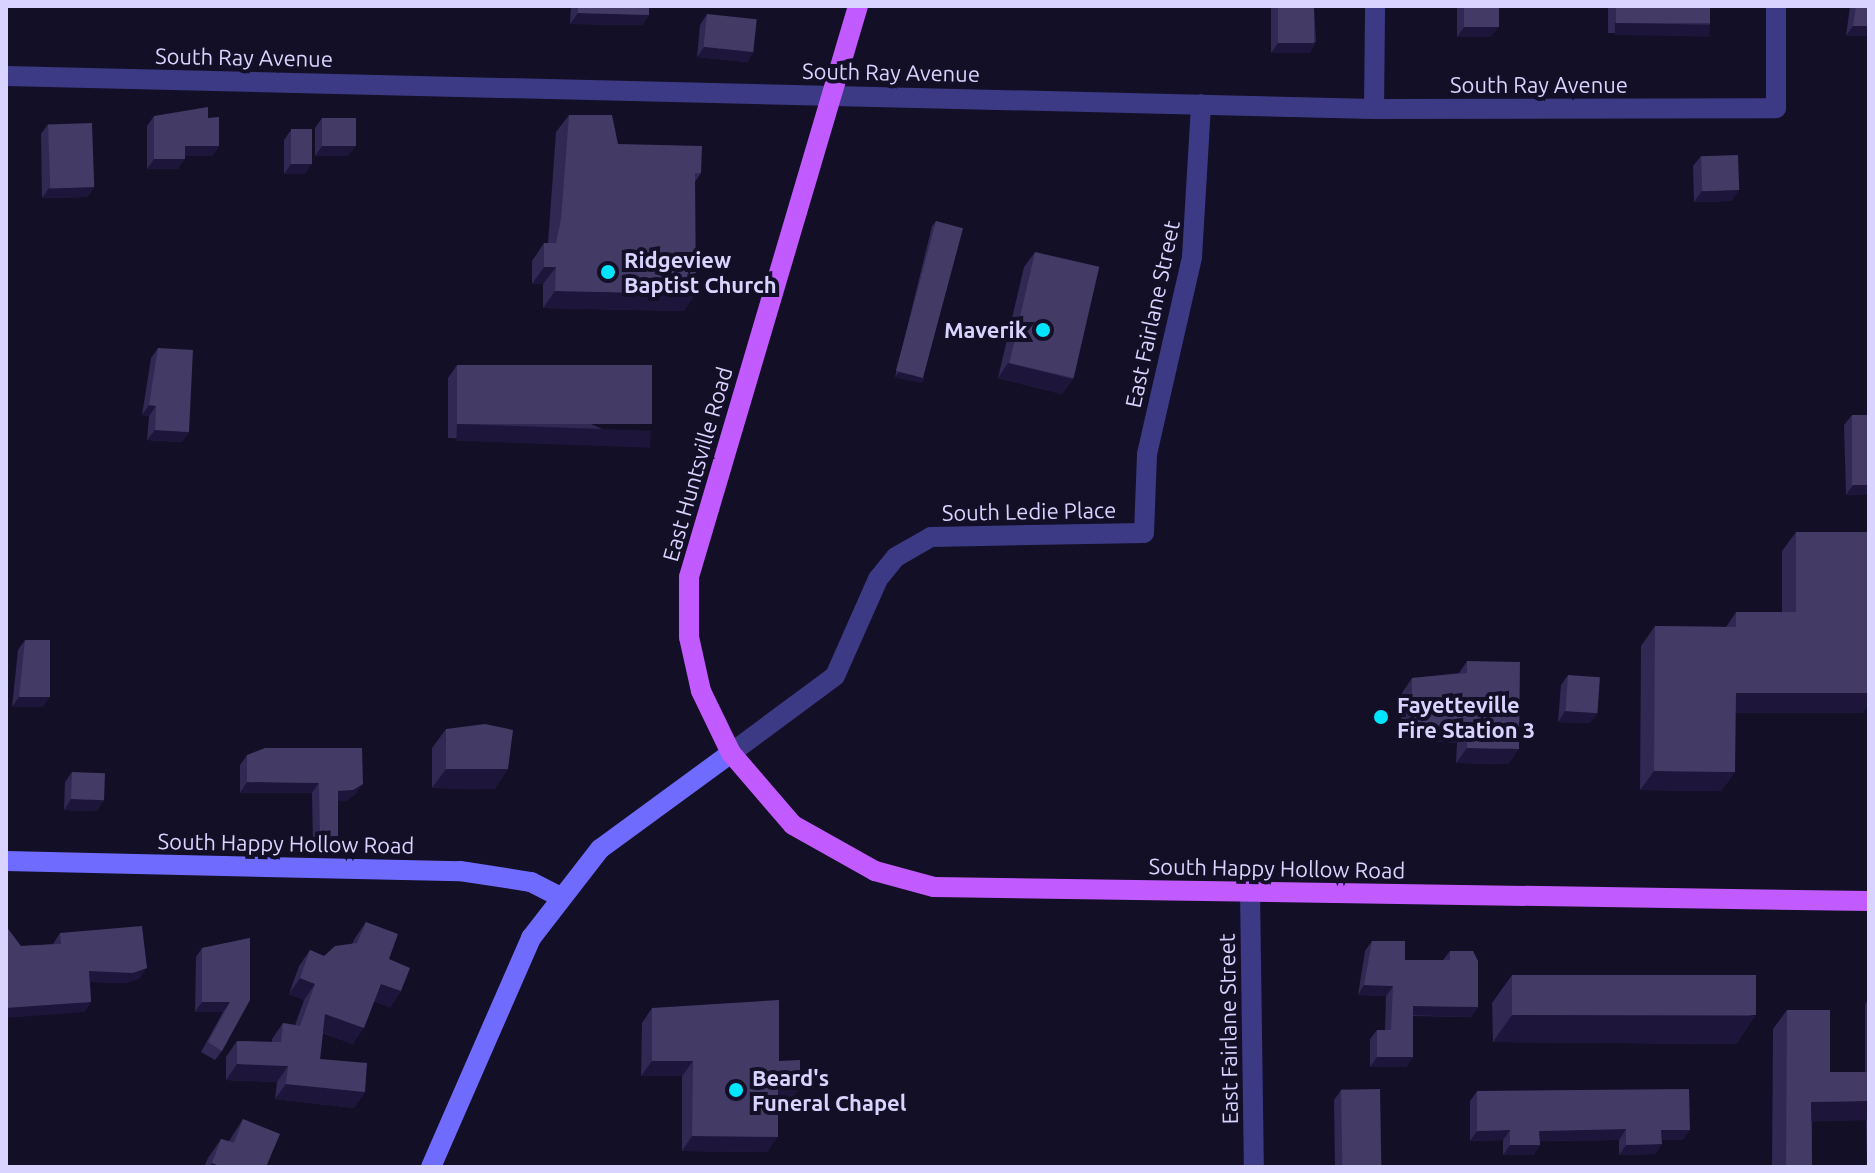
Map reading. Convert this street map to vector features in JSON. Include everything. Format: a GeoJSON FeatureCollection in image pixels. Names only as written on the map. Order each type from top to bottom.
{"type":"FeatureCollection","features":[{"type":"Feature","properties":{"kind":"main road","name":"East Huntsville Road"},"geometry":{"type":"LineString","coordinates":[[731,753],[701,691],[689,637],[689,577],[704,509],[838,94],[858,6]]}},
{"type":"Feature","properties":{"kind":"main road","name":"South Happy Hollow Road"},"geometry":{"type":"LineString","coordinates":[[731,753],[793,825],[831,851],[934,887],[1869,901]]}},
{"type":"Feature","properties":{"kind":"street"},"geometry":{"type":"LineString","coordinates":[[1374,109],[1375,6]]}},
{"type":"Feature","properties":{"kind":"street","name":"South Ray Avenue"},"geometry":{"type":"LineString","coordinates":[[6,76],[1374,109],[1776,108],[1776,6]]}},
{"type":"Feature","properties":{"kind":"street","name":"East Fairlane Street"},"geometry":{"type":"LineString","coordinates":[[1144,533],[1147,454],[1194,243],[1201,104]]}},
{"type":"Feature","properties":{"kind":"street","name":"South Ledie Place"},"geometry":{"type":"LineString","coordinates":[[731,753],[835,676],[878,579],[896,557],[931,537],[1144,533]]}},
{"type":"Feature","properties":{"kind":"street"},"geometry":{"type":"LineString","coordinates":[[431,1167],[503,990],[560,897],[600,849],[654,803],[731,753]]}},
{"type":"Feature","properties":{"kind":"street","name":"South Happy Hollow Road"},"geometry":{"type":"LineString","coordinates":[[6,861],[460,871],[518,879],[560,897]]}},
{"type":"Feature","properties":{"kind":"street","name":"East Fairlane Street"},"geometry":{"type":"LineString","coordinates":[[1250,891],[1254,1167]]}},
{"type":"Feature","properties":{"kind":"building"},"geometry":{"type":"Polygon","coordinates":[[[578,6],[649,6],[649,15],[578,13],[578,6]]]}},
{"type":"Feature","properties":{"kind":"building"},"geometry":{"type":"Polygon","coordinates":[[[1278,6],[1314,6],[1314,43],[1278,43],[1278,6]]]}},
{"type":"Feature","properties":{"kind":"building"},"geometry":{"type":"Polygon","coordinates":[[[1464,6],[1499,6],[1499,27],[1464,27],[1464,6]]]}},
{"type":"Feature","properties":{"kind":"building"},"geometry":{"type":"Polygon","coordinates":[[[1616,6],[1710,6],[1710,23],[1616,23],[1616,6]]]}},
{"type":"Feature","properties":{"kind":"building"},"geometry":{"type":"Polygon","coordinates":[[[1856,6],[1869,6],[1869,26],[1853,26],[1856,6]]]}},
{"type":"Feature","properties":{"kind":"building"},"geometry":{"type":"Polygon","coordinates":[[[707,14],[757,19],[753,52],[704,47],[707,14]]]}},
{"type":"Feature","properties":{"kind":"building"},"geometry":{"type":"Polygon","coordinates":[[[208,107],[208,118],[219,117],[219,146],[185,146],[185,159],[154,159],[154,116],[208,107]]]}},
{"type":"Feature","properties":{"kind":"building"},"geometry":{"type":"Polygon","coordinates":[[[569,115],[612,115],[618,144],[702,146],[701,173],[695,173],[696,294],[555,291],[556,267],[544,267],[544,243],[556,243],[561,219],[569,115]]]}},
{"type":"Feature","properties":{"kind":"building"},"geometry":{"type":"Polygon","coordinates":[[[322,118],[356,118],[356,146],[322,146],[322,118]]]}},
{"type":"Feature","properties":{"kind":"building"},"geometry":{"type":"Polygon","coordinates":[[[92,123],[94,187],[50,188],[48,125],[92,123]]]}},
{"type":"Feature","properties":{"kind":"building"},"geometry":{"type":"Polygon","coordinates":[[[291,129],[312,129],[312,164],[291,164],[291,129]]]}},
{"type":"Feature","properties":{"kind":"building"},"geometry":{"type":"Polygon","coordinates":[[[1738,155],[1739,190],[1702,191],[1701,156],[1738,155]]]}},
{"type":"Feature","properties":{"kind":"building"},"geometry":{"type":"Polygon","coordinates":[[[936,221],[963,228],[923,378],[896,371],[936,221]]]}},
{"type":"Feature","properties":{"kind":"building","name":"Maverik"},"geometry":{"type":"Polygon","coordinates":[[[1035,252],[1099,267],[1074,378],[1009,363],[1035,252]]]}},
{"type":"Feature","properties":{"kind":"building"},"geometry":{"type":"Polygon","coordinates":[[[158,348],[193,350],[189,432],[155,430],[156,406],[149,405],[158,348]]]}},
{"type":"Feature","properties":{"kind":"building"},"geometry":{"type":"Polygon","coordinates":[[[457,365],[652,365],[652,424],[457,424],[457,365]]]}},
{"type":"Feature","properties":{"kind":"building"},"geometry":{"type":"Polygon","coordinates":[[[1852,415],[1869,415],[1869,485],[1852,485],[1852,415]]]}},
{"type":"Feature","properties":{"kind":"building"},"geometry":{"type":"Polygon","coordinates":[[[1796,532],[1869,532],[1869,693],[1736,693],[1735,772],[1654,771],[1655,626],[1736,627],[1736,612],[1796,612],[1796,532]]]}},
{"type":"Feature","properties":{"kind":"building"},"geometry":{"type":"Polygon","coordinates":[[[25,640],[50,640],[50,697],[19,697],[25,640]]]}},
{"type":"Feature","properties":{"kind":"building"},"geometry":{"type":"Polygon","coordinates":[[[1467,661],[1520,662],[1519,749],[1467,748],[1467,728],[1412,723],[1412,678],[1467,673],[1467,661]]]}},
{"type":"Feature","properties":{"kind":"building"},"geometry":{"type":"Polygon","coordinates":[[[1568,675],[1600,677],[1597,713],[1565,711],[1568,675]]]}},
{"type":"Feature","properties":{"kind":"building"},"geometry":{"type":"Polygon","coordinates":[[[485,724],[513,730],[508,769],[446,769],[446,729],[485,724]]]}},
{"type":"Feature","properties":{"kind":"building"},"geometry":{"type":"Polygon","coordinates":[[[265,748],[362,748],[363,784],[353,790],[338,791],[338,836],[320,836],[319,783],[247,782],[247,755],[265,748]]]}},
{"type":"Feature","properties":{"kind":"building"},"geometry":{"type":"Polygon","coordinates":[[[72,772],[105,773],[104,800],[71,799],[72,772]]]}},
{"type":"Feature","properties":{"kind":"building"},"geometry":{"type":"Polygon","coordinates":[[[366,922],[398,934],[389,959],[410,968],[401,991],[381,984],[364,1028],[325,1014],[320,1059],[367,1063],[365,1092],[286,1084],[288,1066],[237,1064],[237,1041],[281,1042],[283,1023],[300,1026],[315,984],[300,978],[310,950],[324,956],[335,946],[357,943],[366,922]]]}},
{"type":"Feature","properties":{"kind":"building"},"geometry":{"type":"Polygon","coordinates":[[[6,926],[21,946],[61,944],[60,933],[142,926],[147,968],[133,973],[89,971],[91,1002],[6,1008],[6,926]]]}},
{"type":"Feature","properties":{"kind":"building"},"geometry":{"type":"Polygon","coordinates":[[[250,938],[250,1000],[222,1051],[208,1042],[230,1002],[202,1002],[202,948],[250,938]]]}},
{"type":"Feature","properties":{"kind":"building"},"geometry":{"type":"Polygon","coordinates":[[[1372,941],[1405,941],[1405,960],[1450,960],[1450,951],[1473,951],[1478,961],[1478,1007],[1413,1006],[1413,1057],[1377,1057],[1377,1030],[1391,1030],[1393,986],[1364,985],[1372,941]]]}},
{"type":"Feature","properties":{"kind":"building"},"geometry":{"type":"Polygon","coordinates":[[[1512,975],[1756,975],[1756,1015],[1512,1015],[1512,975]]]}},
{"type":"Feature","properties":{"kind":"building","name":"Beard's Funeral Chapel"},"geometry":{"type":"Polygon","coordinates":[[[779,1000],[779,1061],[800,1060],[800,1088],[778,1089],[778,1137],[692,1136],[693,1061],[652,1061],[652,1008],[779,1000]]]}},
{"type":"Feature","properties":{"kind":"building"},"geometry":{"type":"Polygon","coordinates":[[[1787,1010],[1830,1010],[1830,1072],[1869,1072],[1869,1101],[1811,1102],[1812,1167],[1786,1167],[1787,1010]]]}},
{"type":"Feature","properties":{"kind":"building"},"geometry":{"type":"Polygon","coordinates":[[[1380,1089],[1381,1167],[1342,1167],[1341,1090],[1380,1089]]]}},
{"type":"Feature","properties":{"kind":"building"},"geometry":{"type":"Polygon","coordinates":[[[1689,1089],[1690,1130],[1661,1130],[1662,1144],[1626,1145],[1626,1129],[1539,1131],[1540,1145],[1510,1145],[1510,1130],[1477,1131],[1477,1091],[1689,1089]]]}},
{"type":"Feature","properties":{"kind":"building"},"geometry":{"type":"Polygon","coordinates":[[[243,1119],[280,1134],[266,1167],[223,1167],[212,1163],[221,1139],[234,1143],[243,1119]]]}},
{"type":"Feature","properties":{"kind":"place","name":"Ridgeview Baptist Church"},"geometry":{"type":"Point","coordinates":[608,272]}},
{"type":"Feature","properties":{"kind":"place","name":"Maverik"},"geometry":{"type":"Point","coordinates":[1043,330]}},
{"type":"Feature","properties":{"kind":"place","name":"Fayetteville Fire Station 3"},"geometry":{"type":"Point","coordinates":[1381,717]}},
{"type":"Feature","properties":{"kind":"place","name":"Beard's Funeral Chapel"},"geometry":{"type":"Point","coordinates":[736,1090]}}]}
